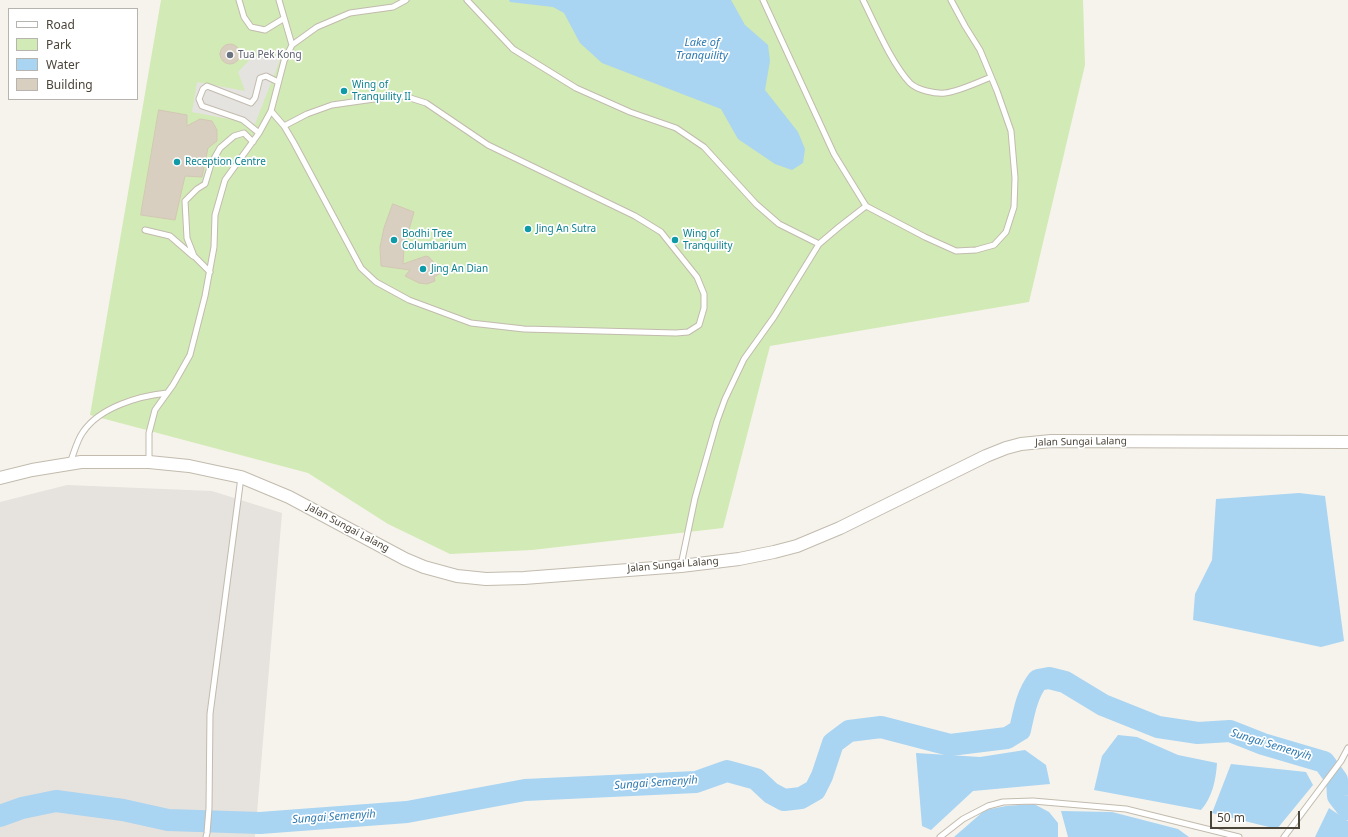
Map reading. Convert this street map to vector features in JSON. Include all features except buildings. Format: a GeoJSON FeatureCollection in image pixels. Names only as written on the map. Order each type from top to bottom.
{"type":"FeatureCollection","features":[{"type":"Feature","properties":{"kind":"street","name":"Jalan Sungai Lalang"},"geometry":{"type":"LineString","coordinates":[[0,478],[70,463],[103,461],[149,462],[189,466],[241,477],[289,497],[424,567],[457,576],[486,579],[524,578],[681,566],[760,555],[797,546],[840,528],[986,456],[1021,444],[1051,441],[1348,442]]}},
{"type":"Feature","properties":{"kind":"lane"},"geometry":{"type":"LineString","coordinates":[[238,0],[244,17],[251,27],[265,30],[283,19]]}},
{"type":"Feature","properties":{"kind":"lane"},"geometry":{"type":"LineString","coordinates":[[279,0],[283,19],[292,45]]}},
{"type":"Feature","properties":{"kind":"lane"},"geometry":{"type":"LineString","coordinates":[[149,462],[149,433],[155,410],[180,374],[190,355],[210,272],[214,247],[215,215],[225,180],[259,133],[271,111],[284,61],[292,45],[317,27],[350,13],[393,6],[406,0]]}},
{"type":"Feature","properties":{"kind":"lane"},"geometry":{"type":"LineString","coordinates":[[467,0],[513,49],[576,88],[630,112],[676,128],[704,147],[756,204],[779,224],[819,244]]}},
{"type":"Feature","properties":{"kind":"lane"},"geometry":{"type":"LineString","coordinates":[[763,0],[834,154],[866,206],[925,237],[956,251],[976,250],[994,245],[1006,232],[1014,207],[1015,178],[1011,131],[980,50],[951,0]]}},
{"type":"Feature","properties":{"kind":"lane"},"geometry":{"type":"LineString","coordinates":[[863,0],[897,66],[911,84],[928,92],[945,93],[991,77]]}},
{"type":"Feature","properties":{"kind":"lane"},"geometry":{"type":"LineString","coordinates":[[259,133],[243,120],[202,106],[199,99],[203,89],[207,86],[251,102],[255,98],[260,78],[266,76],[278,82]]}},
{"type":"Feature","properties":{"kind":"lane"},"geometry":{"type":"LineString","coordinates":[[271,111],[284,126],[361,268],[376,282],[409,300],[471,323],[524,329],[676,333],[688,332],[699,325],[704,308],[704,294],[697,277],[661,232],[636,216],[488,145],[426,103],[404,96],[332,105],[308,114],[284,126]]}},
{"type":"Feature","properties":{"kind":"lane"},"geometry":{"type":"LineString","coordinates":[[194,256],[187,238],[185,201],[197,189],[205,184],[211,164],[220,148],[234,136],[244,133],[253,142]]}},
{"type":"Feature","properties":{"kind":"lane"},"geometry":{"type":"LineString","coordinates":[[681,566],[695,498],[717,421],[725,399],[744,359],[774,317],[819,244],[866,206]]}},
{"type":"Feature","properties":{"kind":"lane"},"geometry":{"type":"LineString","coordinates":[[145,230],[170,236],[210,272]]}},
{"type":"Feature","properties":{"kind":"lane"},"geometry":{"type":"LineString","coordinates":[[70,463],[82,433],[91,421],[106,411],[118,406],[149,395],[167,393]]}},
{"type":"Feature","properties":{"kind":"lane"},"geometry":{"type":"LineString","coordinates":[[206,835],[209,808],[210,714],[241,477]]}},
{"type":"Feature","properties":{"kind":"lane"},"geometry":{"type":"LineString","coordinates":[[1284,837],[1341,761],[1348,748]]}},
{"type":"Feature","properties":{"kind":"lane"},"geometry":{"type":"LineString","coordinates":[[940,837],[963,819],[988,806],[1003,802],[1034,801],[1126,809],[1239,837]]}},
{"type":"Feature","properties":{"kind":"shaded area"},"geometry":{"type":"Polygon","coordinates":[[[253,56],[280,60],[255,124],[192,112],[197,82],[245,91],[238,72],[253,56]]]}},
{"type":"Feature","properties":{"kind":"shaded area"},"geometry":{"type":"Polygon","coordinates":[[[67,485],[212,491],[282,513],[255,837],[0,837],[0,502],[67,485]]]}},
{"type":"Feature","properties":{"kind":"green space"},"geometry":{"type":"Polygon","coordinates":[[[161,0],[1083,0],[1085,65],[1029,302],[770,346],[723,528],[532,550],[450,554],[388,524],[308,473],[90,415],[161,0]]]}},
{"type":"Feature","properties":{"kind":"water","name":"Lake of Tranquility"},"geometry":{"type":"Polygon","coordinates":[[[509,0],[731,0],[745,25],[768,45],[770,61],[765,90],[798,132],[805,149],[803,163],[792,170],[775,164],[738,139],[721,109],[602,63],[580,43],[564,13],[553,7],[510,2],[509,0]]]}},
{"type":"Feature","properties":{"kind":"water"},"geometry":{"type":"Polygon","coordinates":[[[1299,493],[1325,496],[1344,641],[1321,647],[1193,620],[1195,594],[1212,560],[1216,499],[1299,493]]]}},
{"type":"Feature","properties":{"kind":"water"},"geometry":{"type":"Polygon","coordinates":[[[1118,735],[1137,737],[1178,755],[1217,763],[1213,788],[1208,800],[1201,810],[1094,790],[1102,756],[1118,735]]]}},
{"type":"Feature","properties":{"kind":"water"},"geometry":{"type":"Polygon","coordinates":[[[1025,750],[1046,765],[1050,784],[973,791],[931,830],[922,826],[916,753],[980,757],[1025,750]]]}},
{"type":"Feature","properties":{"kind":"water"},"geometry":{"type":"Polygon","coordinates":[[[1231,764],[1306,772],[1313,785],[1277,829],[1212,813],[1231,764]]]}},
{"type":"Feature","properties":{"kind":"water"},"geometry":{"type":"Polygon","coordinates":[[[1034,804],[1049,812],[1058,823],[1058,837],[954,837],[985,810],[1006,806],[1034,804]]]}},
{"type":"Feature","properties":{"kind":"water"},"geometry":{"type":"Polygon","coordinates":[[[1329,808],[1348,821],[1348,837],[1315,837],[1329,808]]]}},
{"type":"Feature","properties":{"kind":"water"},"geometry":{"type":"Polygon","coordinates":[[[1061,811],[1112,812],[1178,829],[1189,837],[1068,837],[1061,811]]]}},
{"type":"Feature","properties":{"kind":"waterway","name":"Sungai Semenyih"},"geometry":{"type":"LineString","coordinates":[[0,816],[22,808],[56,801],[123,810],[168,820],[260,823],[407,812],[525,790],[696,782],[727,771],[756,779],[771,793],[784,800],[801,798],[815,790],[822,776],[833,743],[849,731],[881,727],[950,745],[1007,738],[1020,730],[1029,697],[1034,685],[1038,680],[1049,678],[1065,682],[1103,705],[1158,727],[1198,733],[1230,731],[1263,744],[1324,762],[1337,780],[1338,796],[1348,809]]}},
{"type":"Feature","properties":{"kind":"place","name":"Tua Pek Kong"},"geometry":{"type":"Point","coordinates":[230,55]}},
{"type":"Feature","properties":{"kind":"place","name":"Wing of Tranquility II"},"geometry":{"type":"Point","coordinates":[344,91]}},
{"type":"Feature","properties":{"kind":"place","name":"Reception Centre"},"geometry":{"type":"Point","coordinates":[177,162]}},
{"type":"Feature","properties":{"kind":"place","name":"Jing An Sutra"},"geometry":{"type":"Point","coordinates":[528,229]}},
{"type":"Feature","properties":{"kind":"place","name":"Bodhi Tree Columbarium"},"geometry":{"type":"Point","coordinates":[394,240]}},
{"type":"Feature","properties":{"kind":"place","name":"Wing of Tranquility"},"geometry":{"type":"Point","coordinates":[675,240]}},
{"type":"Feature","properties":{"kind":"place","name":"Jing An Dian"},"geometry":{"type":"Point","coordinates":[423,269]}}]}
